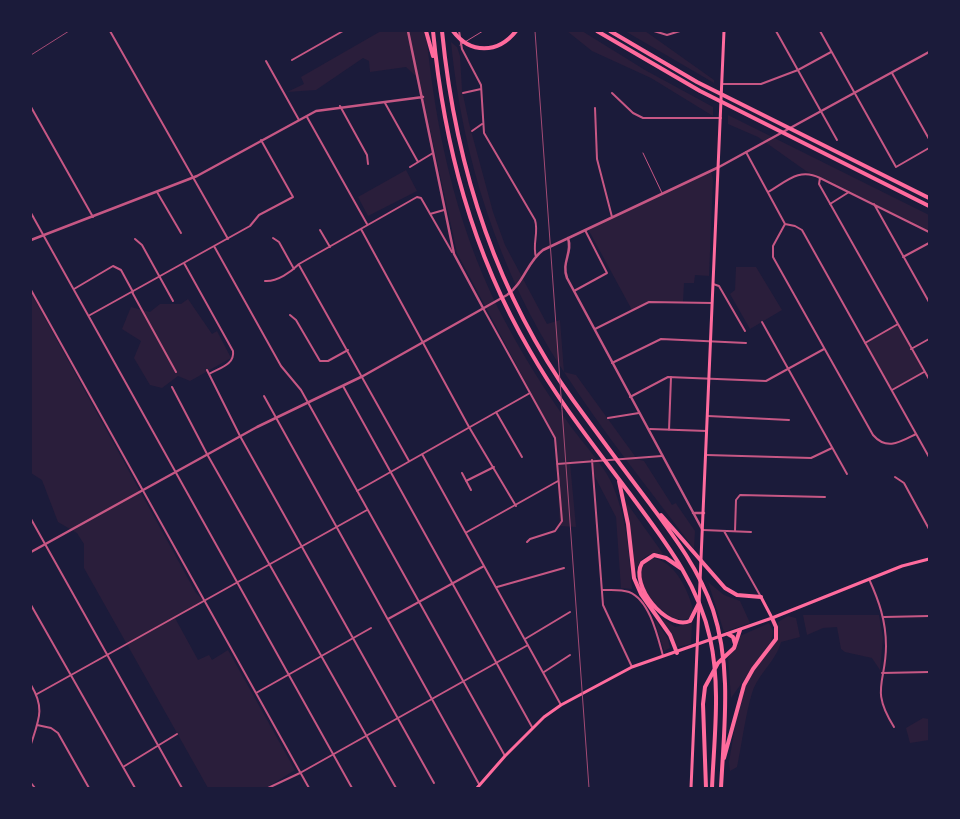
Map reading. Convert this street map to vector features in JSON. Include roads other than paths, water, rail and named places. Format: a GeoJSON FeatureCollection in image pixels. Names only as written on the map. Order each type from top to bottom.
{"type":"FeatureCollection","features":[{"type":"Feature","properties":{"kind":"highway"},"geometry":{"type":"LineString","coordinates":[[426,31],[437,68]]}},
{"type":"Feature","properties":{"kind":"highway"},"geometry":{"type":"LineString","coordinates":[[433,31],[445,126],[459,183],[474,232],[504,303],[552,388],[684,571],[705,619],[710,636],[715,675],[712,786]]}},
{"type":"Feature","properties":{"kind":"highway"},"geometry":{"type":"LineString","coordinates":[[442,31],[449,93],[464,164],[481,221],[508,288],[571,398],[613,457],[620,463],[646,498],[695,570],[706,592],[719,633],[724,663],[726,702],[721,786]]}},
{"type":"Feature","properties":{"kind":"highway"},"geometry":{"type":"LineString","coordinates":[[453,31],[469,46],[486,49],[502,44],[516,31]]}},
{"type":"Feature","properties":{"kind":"highway"},"geometry":{"type":"LineString","coordinates":[[597,31],[657,68],[728,106],[929,206]]}},
{"type":"Feature","properties":{"kind":"highway"},"geometry":{"type":"LineString","coordinates":[[610,31],[728,98],[929,198]]}},
{"type":"Feature","properties":{"kind":"highway"},"geometry":{"type":"LineString","coordinates":[[618,478],[628,524],[634,578],[641,594],[670,635],[677,652]]}},
{"type":"Feature","properties":{"kind":"highway"},"geometry":{"type":"LineString","coordinates":[[646,498],[707,569],[732,593],[761,597]]}},
{"type":"Feature","properties":{"kind":"highway"},"geometry":{"type":"LineString","coordinates":[[684,571],[666,558],[654,556],[642,563],[638,577],[645,593],[653,604],[674,622],[684,624],[690,621],[700,601]]}},
{"type":"Feature","properties":{"kind":"highway"},"geometry":{"type":"LineString","coordinates":[[722,765],[744,686],[753,669],[776,639],[776,627],[772,618]]}},
{"type":"Feature","properties":{"kind":"highway"},"geometry":{"type":"LineString","coordinates":[[706,786],[703,704],[705,686],[718,663],[734,648],[740,630]]}},
{"type":"Feature","properties":{"kind":"highway"},"geometry":{"type":"LineString","coordinates":[[728,634],[735,640],[734,648]]}},
{"type":"Feature","properties":{"kind":"main road"},"geometry":{"type":"LineString","coordinates":[[691,788],[724,31]]}},
{"type":"Feature","properties":{"kind":"main road"},"geometry":{"type":"LineString","coordinates":[[478,786],[532,727],[561,705],[632,667],[698,646],[907,564],[929,559]]}},
{"type":"Feature","properties":{"kind":"main road"},"geometry":{"type":"LineString","coordinates":[[761,597],[772,618]]}},
{"type":"Feature","properties":{"kind":"street"},"geometry":{"type":"LineString","coordinates":[[110,31],[228,239]]}},
{"type":"Feature","properties":{"kind":"street"},"geometry":{"type":"LineString","coordinates":[[292,60],[343,31]]}},
{"type":"Feature","properties":{"kind":"street"},"geometry":{"type":"LineString","coordinates":[[408,31],[454,254]]}},
{"type":"Feature","properties":{"kind":"street"},"geometry":{"type":"LineString","coordinates":[[459,31],[460,45],[479,80],[482,124],[488,142],[535,220],[537,230],[534,247],[536,257]]}},
{"type":"Feature","properties":{"kind":"street"},"geometry":{"type":"LineString","coordinates":[[654,31],[667,35],[680,31]]}},
{"type":"Feature","properties":{"kind":"street"},"geometry":{"type":"LineString","coordinates":[[776,31],[837,140]]}},
{"type":"Feature","properties":{"kind":"street"},"geometry":{"type":"LineString","coordinates":[[820,31],[896,167],[929,148]]}},
{"type":"Feature","properties":{"kind":"street"},"geometry":{"type":"LineString","coordinates":[[722,84],[761,84],[798,70],[831,52]]}},
{"type":"Feature","properties":{"kind":"street"},"geometry":{"type":"LineString","coordinates":[[31,552],[240,436],[363,376],[513,292],[536,257],[544,250],[718,167],[929,52]]}},
{"type":"Feature","properties":{"kind":"street"},"geometry":{"type":"LineString","coordinates":[[266,61],[299,120]]}},
{"type":"Feature","properties":{"kind":"street"},"geometry":{"type":"LineString","coordinates":[[892,72],[929,139]]}},
{"type":"Feature","properties":{"kind":"street"},"geometry":{"type":"LineString","coordinates":[[463,93],[481,89]]}},
{"type":"Feature","properties":{"kind":"street"},"geometry":{"type":"LineString","coordinates":[[612,93],[633,114],[643,118],[721,118]]}},
{"type":"Feature","properties":{"kind":"street"},"geometry":{"type":"LineString","coordinates":[[31,240],[193,178],[320,109],[423,97]]}},
{"type":"Feature","properties":{"kind":"street"},"geometry":{"type":"LineString","coordinates":[[384,101],[418,162]]}},
{"type":"Feature","properties":{"kind":"street"},"geometry":{"type":"LineString","coordinates":[[340,106],[367,155],[368,164]]}},
{"type":"Feature","properties":{"kind":"street"},"geometry":{"type":"LineString","coordinates":[[31,107],[93,217]]}},
{"type":"Feature","properties":{"kind":"street"},"geometry":{"type":"LineString","coordinates":[[596,108],[597,159],[612,217]]}},
{"type":"Feature","properties":{"kind":"street"},"geometry":{"type":"LineString","coordinates":[[306,116],[367,224]]}},
{"type":"Feature","properties":{"kind":"street"},"geometry":{"type":"LineString","coordinates":[[472,131],[482,124]]}},
{"type":"Feature","properties":{"kind":"street"},"geometry":{"type":"LineString","coordinates":[[89,316],[228,239],[250,226],[259,215],[292,197],[261,140]]}},
{"type":"Feature","properties":{"kind":"street"},"geometry":{"type":"LineString","coordinates":[[746,152],[784,224]]}},
{"type":"Feature","properties":{"kind":"street"},"geometry":{"type":"LineString","coordinates":[[410,167],[433,153]]}},
{"type":"Feature","properties":{"kind":"street"},"geometry":{"type":"LineString","coordinates":[[768,192],[801,173],[808,173],[929,232]]}},
{"type":"Feature","properties":{"kind":"street"},"geometry":{"type":"LineString","coordinates":[[820,178],[819,184],[929,379]]}},
{"type":"Feature","properties":{"kind":"street"},"geometry":{"type":"LineString","coordinates":[[157,192],[181,233]]}},
{"type":"Feature","properties":{"kind":"street"},"geometry":{"type":"LineString","coordinates":[[830,204],[849,192]]}},
{"type":"Feature","properties":{"kind":"street"},"geometry":{"type":"LineString","coordinates":[[265,281],[272,282],[367,224],[419,196],[454,254],[555,438],[563,518],[560,526],[555,531],[530,538],[527,542]]}},
{"type":"Feature","properties":{"kind":"street"},"geometry":{"type":"LineString","coordinates":[[874,204],[929,302]]}},
{"type":"Feature","properties":{"kind":"street"},"geometry":{"type":"LineString","coordinates":[[430,214],[446,209]]}},
{"type":"Feature","properties":{"kind":"street"},"geometry":{"type":"LineString","coordinates":[[31,212],[236,583],[352,788]]}},
{"type":"Feature","properties":{"kind":"street"},"geometry":{"type":"LineString","coordinates":[[784,224],[796,226],[802,230],[929,457]]}},
{"type":"Feature","properties":{"kind":"street"},"geometry":{"type":"LineString","coordinates":[[784,224],[773,246],[772,253],[878,440],[883,444],[893,445],[916,434]]}},
{"type":"Feature","properties":{"kind":"street"},"geometry":{"type":"LineString","coordinates":[[361,229],[469,427],[516,506]]}},
{"type":"Feature","properties":{"kind":"street"},"geometry":{"type":"LineString","coordinates":[[320,230],[330,247]]}},
{"type":"Feature","properties":{"kind":"street"},"geometry":{"type":"LineString","coordinates":[[574,291],[607,273],[585,230]]}},
{"type":"Feature","properties":{"kind":"street"},"geometry":{"type":"LineString","coordinates":[[273,238],[279,242],[294,269]]}},
{"type":"Feature","properties":{"kind":"street"},"geometry":{"type":"LineString","coordinates":[[568,238],[570,248],[564,268],[574,291],[703,530],[750,532]]}},
{"type":"Feature","properties":{"kind":"street"},"geometry":{"type":"LineString","coordinates":[[135,239],[142,245],[173,301]]}},
{"type":"Feature","properties":{"kind":"street"},"geometry":{"type":"LineString","coordinates":[[904,258],[929,244]]}},
{"type":"Feature","properties":{"kind":"street"},"geometry":{"type":"LineString","coordinates":[[214,246],[281,366],[302,390],[505,756]]}},
{"type":"Feature","properties":{"kind":"street"},"geometry":{"type":"LineString","coordinates":[[184,263],[233,351],[234,357],[230,363],[209,374]]}},
{"type":"Feature","properties":{"kind":"street"},"geometry":{"type":"LineString","coordinates":[[299,264],[409,461]]}},
{"type":"Feature","properties":{"kind":"street"},"geometry":{"type":"LineString","coordinates":[[74,289],[113,266],[121,270],[176,372]]}},
{"type":"Feature","properties":{"kind":"street"},"geometry":{"type":"LineString","coordinates":[[713,284],[719,286],[745,330]]}},
{"type":"Feature","properties":{"kind":"street"},"geometry":{"type":"LineString","coordinates":[[31,290],[141,491],[309,788]]}},
{"type":"Feature","properties":{"kind":"street"},"geometry":{"type":"LineString","coordinates":[[595,330],[649,302],[712,303]]}},
{"type":"Feature","properties":{"kind":"street"},"geometry":{"type":"LineString","coordinates":[[290,315],[296,320],[320,361],[328,361],[348,350]]}},
{"type":"Feature","properties":{"kind":"street"},"geometry":{"type":"LineString","coordinates":[[762,322],[847,474]]}},
{"type":"Feature","properties":{"kind":"street"},"geometry":{"type":"LineString","coordinates":[[865,343],[898,324]]}},
{"type":"Feature","properties":{"kind":"street"},"geometry":{"type":"LineString","coordinates":[[912,349],[929,339]]}},
{"type":"Feature","properties":{"kind":"street"},"geometry":{"type":"LineString","coordinates":[[612,363],[656,340],[746,343]]}},
{"type":"Feature","properties":{"kind":"street"},"geometry":{"type":"LineString","coordinates":[[630,397],[671,377],[766,381],[825,348]]}},
{"type":"Feature","properties":{"kind":"street"},"geometry":{"type":"LineString","coordinates":[[207,370],[240,436],[434,783]]}},
{"type":"Feature","properties":{"kind":"street"},"geometry":{"type":"LineString","coordinates":[[892,390],[924,372]]}},
{"type":"Feature","properties":{"kind":"street"},"geometry":{"type":"LineString","coordinates":[[669,430],[671,377]]}},
{"type":"Feature","properties":{"kind":"street"},"geometry":{"type":"LineString","coordinates":[[343,386],[532,727]]}},
{"type":"Feature","properties":{"kind":"street"},"geometry":{"type":"LineString","coordinates":[[172,387],[269,565],[396,788]]}},
{"type":"Feature","properties":{"kind":"street"},"geometry":{"type":"LineString","coordinates":[[357,491],[530,393]]}},
{"type":"Feature","properties":{"kind":"street"},"geometry":{"type":"LineString","coordinates":[[264,396],[432,699],[478,786]]}},
{"type":"Feature","properties":{"kind":"street"},"geometry":{"type":"LineString","coordinates":[[496,412],[522,457]]}},
{"type":"Feature","properties":{"kind":"street"},"geometry":{"type":"LineString","coordinates":[[608,418],[639,413]]}},
{"type":"Feature","properties":{"kind":"street"},"geometry":{"type":"LineString","coordinates":[[708,416],[789,420]]}},
{"type":"Feature","properties":{"kind":"street"},"geometry":{"type":"LineString","coordinates":[[648,429],[707,431]]}},
{"type":"Feature","properties":{"kind":"street"},"geometry":{"type":"LineString","coordinates":[[706,454],[811,458],[832,448]]}},
{"type":"Feature","properties":{"kind":"street"},"geometry":{"type":"LineString","coordinates":[[422,454],[467,532],[561,705]]}},
{"type":"Feature","properties":{"kind":"street"},"geometry":{"type":"LineString","coordinates":[[558,464],[613,457],[662,456]]}},
{"type":"Feature","properties":{"kind":"street"},"geometry":{"type":"LineString","coordinates":[[592,460],[604,609],[632,667]]}},
{"type":"Feature","properties":{"kind":"street"},"geometry":{"type":"LineString","coordinates":[[466,481],[494,467]]}},
{"type":"Feature","properties":{"kind":"street"},"geometry":{"type":"LineString","coordinates":[[462,473],[471,490]]}},
{"type":"Feature","properties":{"kind":"street"},"geometry":{"type":"LineString","coordinates":[[895,478],[904,483],[929,529]]}},
{"type":"Feature","properties":{"kind":"street"},"geometry":{"type":"LineString","coordinates":[[467,532],[559,481]]}},
{"type":"Feature","properties":{"kind":"street"},"geometry":{"type":"LineString","coordinates":[[735,531],[736,500],[740,495],[825,496]]}},
{"type":"Feature","properties":{"kind":"street"},"geometry":{"type":"LineString","coordinates":[[37,694],[367,510]]}},
{"type":"Feature","properties":{"kind":"street"},"geometry":{"type":"LineString","coordinates":[[693,513],[704,513]]}},
{"type":"Feature","properties":{"kind":"street"},"geometry":{"type":"LineString","coordinates":[[31,519],[182,788]]}},
{"type":"Feature","properties":{"kind":"street"},"geometry":{"type":"LineString","coordinates":[[724,532],[761,597]]}},
{"type":"Feature","properties":{"kind":"street"},"geometry":{"type":"LineString","coordinates":[[388,619],[485,566]]}},
{"type":"Feature","properties":{"kind":"street"},"geometry":{"type":"LineString","coordinates":[[497,587],[564,568]]}},
{"type":"Feature","properties":{"kind":"street"},"geometry":{"type":"LineString","coordinates":[[869,579],[884,617],[886,644],[880,699],[894,727]]}},
{"type":"Feature","properties":{"kind":"street"},"geometry":{"type":"LineString","coordinates":[[602,590],[629,592],[636,597],[652,617],[664,657]]}},
{"type":"Feature","properties":{"kind":"street"},"geometry":{"type":"LineString","coordinates":[[31,605],[135,788]]}},
{"type":"Feature","properties":{"kind":"street"},"geometry":{"type":"LineString","coordinates":[[525,639],[570,612]]}},
{"type":"Feature","properties":{"kind":"street"},"geometry":{"type":"LineString","coordinates":[[884,617],[929,616]]}},
{"type":"Feature","properties":{"kind":"street"},"geometry":{"type":"LineString","coordinates":[[256,693],[371,628]]}},
{"type":"Feature","properties":{"kind":"street"},"geometry":{"type":"LineString","coordinates":[[268,788],[334,754],[528,645]]}},
{"type":"Feature","properties":{"kind":"street"},"geometry":{"type":"LineString","coordinates":[[544,672],[570,655]]}},
{"type":"Feature","properties":{"kind":"street"},"geometry":{"type":"LineString","coordinates":[[882,673],[929,672]]}},
{"type":"Feature","properties":{"kind":"street"},"geometry":{"type":"LineString","coordinates":[[31,685],[37,694],[40,709],[31,744]]}},
{"type":"Feature","properties":{"kind":"street"},"geometry":{"type":"LineString","coordinates":[[37,725],[54,730],[89,788]]}},
{"type":"Feature","properties":{"kind":"street"},"geometry":{"type":"LineString","coordinates":[[123,767],[177,734]]}},
{"type":"Feature","properties":{"kind":"street"},"geometry":{"type":"LineString","coordinates":[[31,783],[35,788]]}},
{"type":"Feature","properties":{"kind":"lane"},"geometry":{"type":"LineString","coordinates":[[460,45],[483,31]]}},
{"type":"Feature","properties":{"kind":"lane"},"geometry":{"type":"LineString","coordinates":[[643,153],[663,193]]}},
{"type":"Feature","properties":{"kind":"railway"},"geometry":{"type":"LineString","coordinates":[[31,55],[69,31]]}},
{"type":"Feature","properties":{"kind":"railway"},"geometry":{"type":"LineString","coordinates":[[535,31],[589,788]]}}]}
